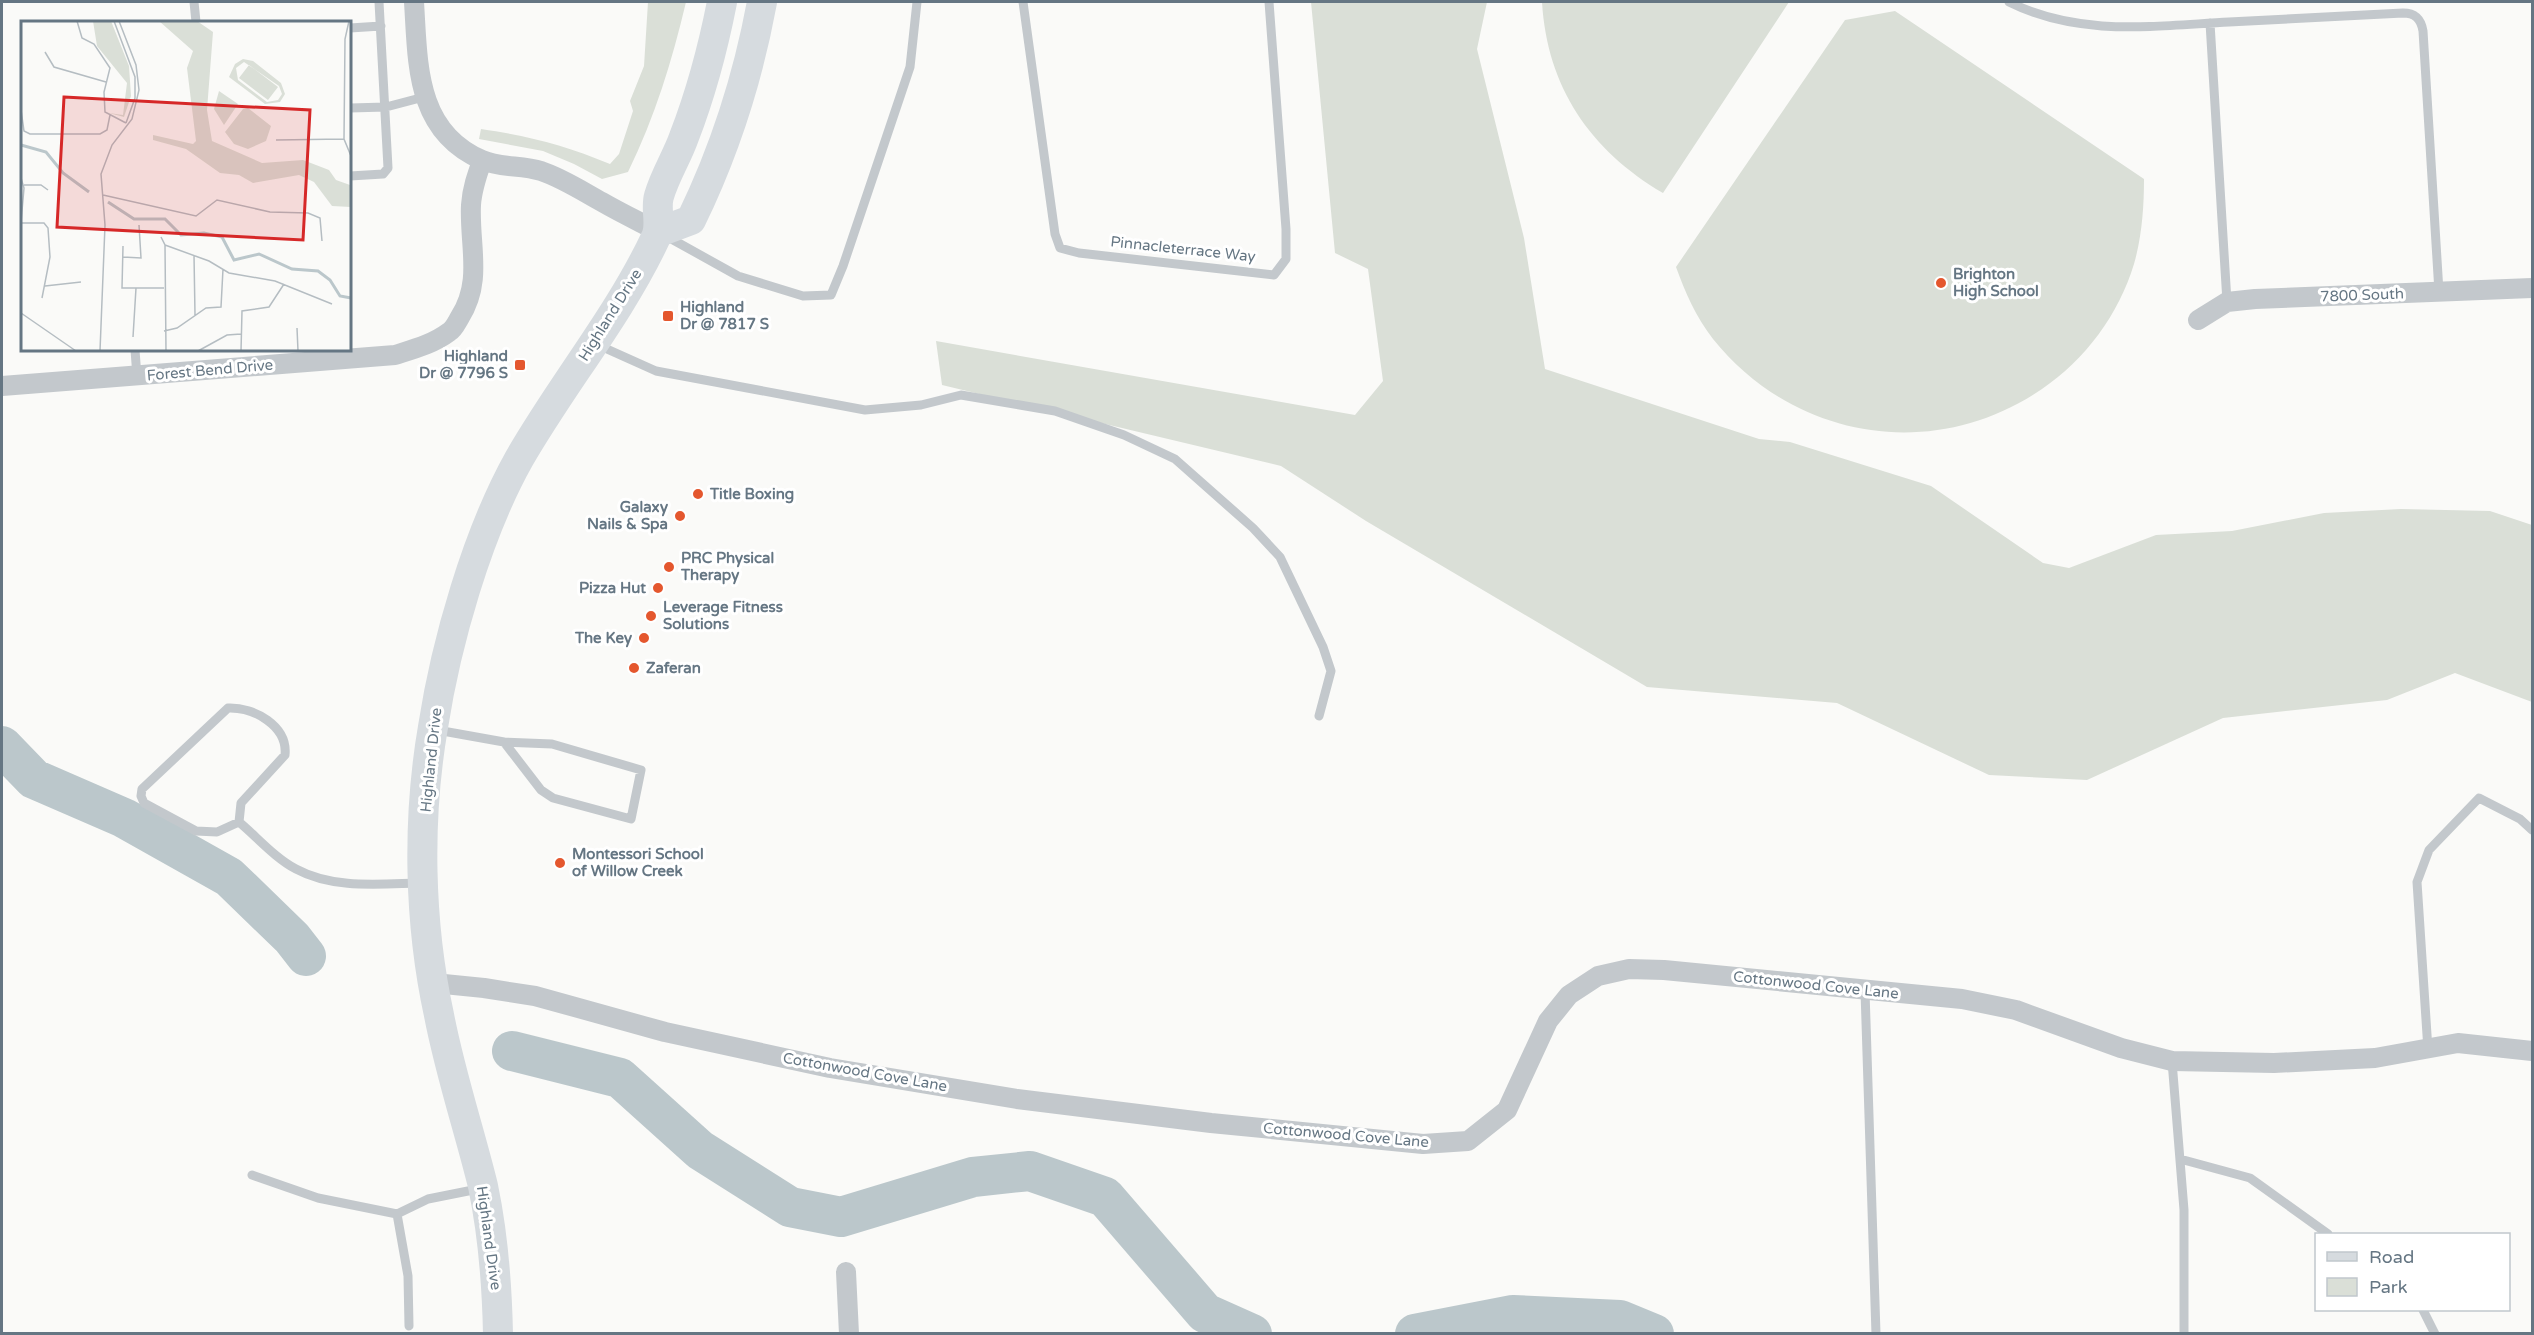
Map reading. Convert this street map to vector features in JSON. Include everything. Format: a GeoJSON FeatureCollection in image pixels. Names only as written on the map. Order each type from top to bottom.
{"type":"FeatureCollection","features":[{"type":"Feature","properties":{"kind":"main road"},"geometry":{"type":"LineString","coordinates":[[722,2],[699,94],[683,140],[657,201],[659,232],[691,220],[709,183],[742,90],[762,2]]}},
{"type":"Feature","properties":{"kind":"main road","name":"Highland Drive"},"geometry":{"type":"LineString","coordinates":[[498,1334],[497,1285],[483,1188],[445,1044],[434,983],[424,883],[425,807],[432,730],[450,645],[474,566],[518,461],[616,309],[659,232]]}},
{"type":"Feature","properties":{"kind":"street"},"geometry":{"type":"LineString","coordinates":[[414,2],[419,72],[424,97],[437,124],[457,144],[482,160],[540,170],[659,232]]}},
{"type":"Feature","properties":{"kind":"street","name":"Forest Bend Drive"},"geometry":{"type":"LineString","coordinates":[[2,386],[395,355],[425,346],[452,331],[467,307],[473,288],[475,263],[471,207],[474,185],[482,160]]}},
{"type":"Feature","properties":{"kind":"street","name":"7800 South"},"geometry":{"type":"LineString","coordinates":[[2198,320],[2227,302],[2255,299],[2532,288]]}},
{"type":"Feature","properties":{"kind":"street","name":"Cottonwood Cove Lane"},"geometry":{"type":"LineString","coordinates":[[434,983],[535,996],[665,1032],[830,1068],[1017,1099],[1211,1123],[1423,1144],[1468,1141],[1507,1110],[1548,1022],[1569,995],[1598,976],[1629,969],[1664,970],[1962,999],[2016,1010],[2121,1048],[2172,1061],[2285,1063],[2375,1058],[2458,1043],[2532,1051]]}},
{"type":"Feature","properties":{"kind":"street"},"geometry":{"type":"LineString","coordinates":[[846,1272],[849,1334]]}},
{"type":"Feature","properties":{"kind":"lane"},"geometry":{"type":"LineString","coordinates":[[194,2],[196,21]]}},
{"type":"Feature","properties":{"kind":"lane"},"geometry":{"type":"LineString","coordinates":[[351,176],[382,174],[388,168],[379,2]]}},
{"type":"Feature","properties":{"kind":"lane"},"geometry":{"type":"LineString","coordinates":[[659,232],[738,276],[803,296],[831,295],[843,266],[910,66],[916,2]]}},
{"type":"Feature","properties":{"kind":"lane","name":"Pinnacleterrace Way"},"geometry":{"type":"LineString","coordinates":[[1023,2],[1055,234],[1060,248],[1079,253],[1274,275],[1286,259],[1287,229],[1269,2]]}},
{"type":"Feature","properties":{"kind":"lane"},"geometry":{"type":"LineString","coordinates":[[2009,2],[2043,16],[2094,27],[2403,13],[2414,15],[2418,18],[2423,31],[2439,292]]}},
{"type":"Feature","properties":{"kind":"lane"},"geometry":{"type":"LineString","coordinates":[[2210,23],[2227,302]]}},
{"type":"Feature","properties":{"kind":"lane"},"geometry":{"type":"LineString","coordinates":[[351,28],[381,26]]}},
{"type":"Feature","properties":{"kind":"lane"},"geometry":{"type":"LineString","coordinates":[[351,108],[386,107],[424,97]]}},
{"type":"Feature","properties":{"kind":"lane"},"geometry":{"type":"LineString","coordinates":[[593,343],[656,371],[865,410],[921,405],[961,395],[1055,411],[1124,435],[1174,459],[1253,528],[1280,557],[1323,647],[1331,671],[1320,716]]}},
{"type":"Feature","properties":{"kind":"lane"},"geometry":{"type":"LineString","coordinates":[[135,351],[136,377]]}},
{"type":"Feature","properties":{"kind":"lane"},"geometry":{"type":"LineString","coordinates":[[228,708],[247,711],[261,717],[284,736],[286,746],[285,755],[280,762],[241,803],[239,822],[217,832],[196,831],[151,808],[144,803],[141,796],[142,789],[148,781],[228,708]]}},
{"type":"Feature","properties":{"kind":"lane"},"geometry":{"type":"LineString","coordinates":[[432,730],[504,742],[552,744],[641,770],[631,819],[553,798],[541,790],[504,742]]}},
{"type":"Feature","properties":{"kind":"lane"},"geometry":{"type":"LineString","coordinates":[[2428,1050],[2417,882],[2429,850],[2480,798],[2520,819],[2532,830]]}},
{"type":"Feature","properties":{"kind":"lane"},"geometry":{"type":"LineString","coordinates":[[239,822],[284,861],[297,870],[311,875],[346,884],[424,883]]}},
{"type":"Feature","properties":{"kind":"lane"},"geometry":{"type":"LineString","coordinates":[[1865,991],[1876,1334]]}},
{"type":"Feature","properties":{"kind":"lane"},"geometry":{"type":"LineString","coordinates":[[2172,1061],[2184,1210],[2184,1334]]}},
{"type":"Feature","properties":{"kind":"lane"},"geometry":{"type":"LineString","coordinates":[[2180,1159],[2250,1178],[2327,1233]]}},
{"type":"Feature","properties":{"kind":"lane"},"geometry":{"type":"LineString","coordinates":[[252,1175],[318,1198],[397,1214],[429,1199],[483,1188]]}},
{"type":"Feature","properties":{"kind":"lane"},"geometry":{"type":"LineString","coordinates":[[397,1214],[408,1276],[409,1326]]}},
{"type":"Feature","properties":{"kind":"lane"},"geometry":{"type":"LineString","coordinates":[[2423,1311],[2435,1334]]}},
{"type":"Feature","properties":{"kind":"green space"},"geometry":{"type":"Polygon","coordinates":[[[648,2],[686,2],[662,88],[628,172],[602,179],[543,151],[479,139],[481,129],[515,135],[562,146],[610,164],[619,154],[633,111],[630,101],[644,66],[648,2]]]}},
{"type":"Feature","properties":{"kind":"green space"},"geometry":{"type":"Polygon","coordinates":[[[1311,2],[1487,2],[1477,49],[1524,238],[1545,369],[1759,439],[1790,442],[1931,486],[2043,563],[2069,568],[2156,535],[2232,531],[2324,513],[2401,509],[2490,511],[2532,525],[2532,702],[2455,673],[2387,700],[2223,718],[2087,780],[1989,775],[1837,703],[1647,687],[1366,521],[1281,466],[942,385],[936,341],[1355,415],[1383,381],[1368,269],[1335,253],[1311,2]]]}},
{"type":"Feature","properties":{"kind":"green space"},"geometry":{"type":"Polygon","coordinates":[[[1542,2],[1789,2],[1663,193],[1614,157],[1577,113],[1563,88],[1553,62],[1542,2]]]}},
{"type":"Feature","properties":{"kind":"green space"},"geometry":{"type":"Polygon","coordinates":[[[1895,11],[2144,179],[2139,243],[2128,283],[2110,318],[2086,350],[2042,389],[2000,412],[1956,427],[1912,432],[1867,430],[1824,419],[1783,400],[1746,373],[1713,339],[1701,322],[1676,267],[1845,20],[1895,11]]]}},
{"type":"Feature","properties":{"kind":"waterway"},"geometry":{"type":"LineString","coordinates":[[2,746],[34,779],[124,818],[229,877],[292,938],[306,956]]}},
{"type":"Feature","properties":{"kind":"waterway"},"geometry":{"type":"LineString","coordinates":[[512,1051],[620,1078],[700,1150],[790,1207],[841,1217],[973,1177],[1030,1171],[1105,1197],[1205,1313],[1252,1334]]}},
{"type":"Feature","properties":{"kind":"waterway"},"geometry":{"type":"LineString","coordinates":[[1415,1334],[1513,1315],[1620,1320],[1654,1334]]}},
{"type":"Feature","properties":{"kind":"place","name":"Brighton High School"},"geometry":{"type":"Point","coordinates":[1941,283]}},
{"type":"Feature","properties":{"kind":"place","name":"Highland Dr @ 7817 S"},"geometry":{"type":"Point","coordinates":[668,316]}},
{"type":"Feature","properties":{"kind":"place","name":"Highland Dr @ 7796 S"},"geometry":{"type":"Point","coordinates":[520,365]}},
{"type":"Feature","properties":{"kind":"place","name":"Title Boxing"},"geometry":{"type":"Point","coordinates":[698,494]}},
{"type":"Feature","properties":{"kind":"place","name":"Galaxy Nails & Spa"},"geometry":{"type":"Point","coordinates":[680,516]}},
{"type":"Feature","properties":{"kind":"place","name":"PRC Physical Therapy"},"geometry":{"type":"Point","coordinates":[669,567]}},
{"type":"Feature","properties":{"kind":"place","name":"Pizza Hut"},"geometry":{"type":"Point","coordinates":[658,588]}},
{"type":"Feature","properties":{"kind":"place","name":"Leverage Fitness Solutions"},"geometry":{"type":"Point","coordinates":[651,616]}},
{"type":"Feature","properties":{"kind":"place","name":"The Key"},"geometry":{"type":"Point","coordinates":[644,638]}},
{"type":"Feature","properties":{"kind":"place","name":"Zaferan"},"geometry":{"type":"Point","coordinates":[634,668]}},
{"type":"Feature","properties":{"kind":"place","name":"Montessori School of Willow Creek"},"geometry":{"type":"Point","coordinates":[560,863]}}]}
